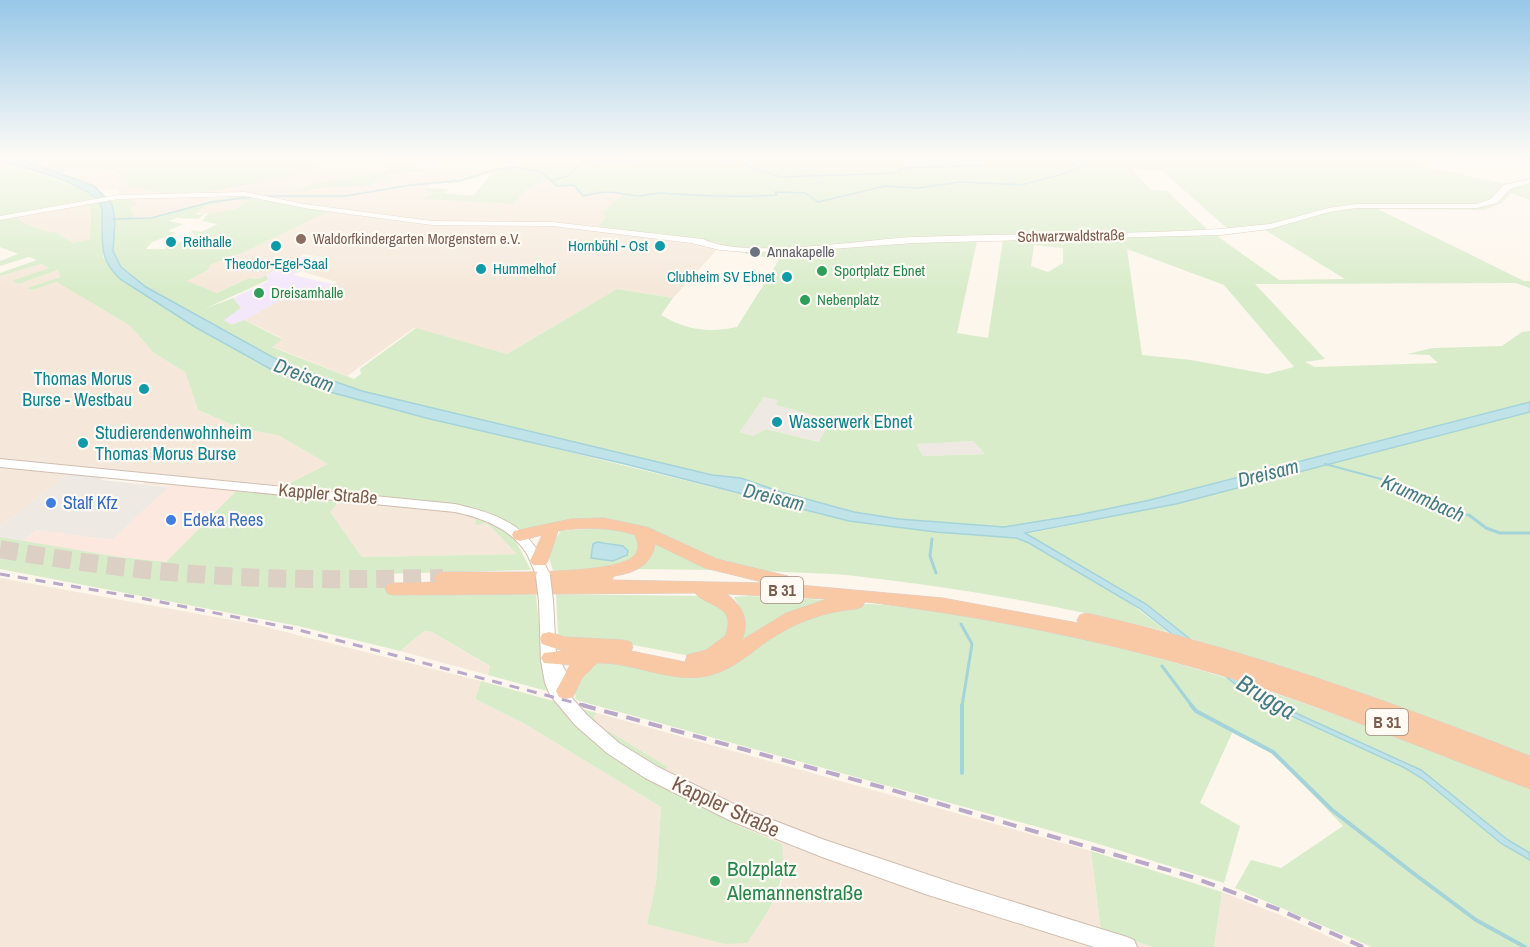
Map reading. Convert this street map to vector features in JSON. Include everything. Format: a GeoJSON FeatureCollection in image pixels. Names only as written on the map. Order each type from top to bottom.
{"type":"FeatureCollection","features":[{"type":"Feature","properties":{"kind":"highway"},"geometry":{"type":"LineString","coordinates":[[523,537],[551,533],[571,523]]}},
{"type":"Feature","properties":{"kind":"highway"},"geometry":{"type":"LineString","coordinates":[[523,537],[571,523],[613,523],[641,531],[711,564],[782,580]]}},
{"type":"Feature","properties":{"kind":"highway","name":"B 31"},"geometry":{"type":"LineString","coordinates":[[566,576],[620,570],[636,564],[643,557],[647,545],[641,531]]}},
{"type":"Feature","properties":{"kind":"highway"},"geometry":{"type":"LineString","coordinates":[[538,561],[551,533]]}},
{"type":"Feature","properties":{"kind":"highway","name":"B 31"},"geometry":{"type":"LineString","coordinates":[[443,578],[566,576],[782,580],[942,594],[1034,609],[1221,654],[1387,710],[1530,766]]}},
{"type":"Feature","properties":{"kind":"highway"},"geometry":{"type":"LineString","coordinates":[[551,658],[618,646],[676,659],[698,660],[712,656],[733,640],[738,620],[727,602],[704,592],[664,587]]}},
{"type":"Feature","properties":{"kind":"highway","name":"B 31"},"geometry":{"type":"LineString","coordinates":[[394,589],[664,587],[785,590],[899,599],[1029,619],[1180,653],[1243,672],[1386,722],[1530,778]]}},
{"type":"Feature","properties":{"kind":"highway"},"geometry":{"type":"LineString","coordinates":[[549,639],[589,651],[681,670],[702,669],[727,660],[793,616],[843,603],[899,599]]}},
{"type":"Feature","properties":{"kind":"highway"},"geometry":{"type":"LineString","coordinates":[[565,696],[575,673],[589,651]]}},
{"type":"Feature","properties":{"kind":"main road","name":"Schwarzwaldstraße"},"geometry":{"type":"LineString","coordinates":[[0,218],[86,202]]}},
{"type":"Feature","properties":{"kind":"main road","name":"Schwarzwaldstraße"},"geometry":{"type":"LineString","coordinates":[[291,202],[414,221],[552,224],[695,242],[778,249],[914,240],[1213,232],[1270,226],[1342,207],[1477,206],[1490,202]]}},
{"type":"Feature","properties":{"kind":"street","name":"Kappler Straße"},"geometry":{"type":"LineString","coordinates":[[0,464],[440,505],[484,516],[523,537],[538,561],[546,601],[551,678],[590,730],[609,744],[683,789],[723,809],[792,838],[908,880],[1127,947]]}},
{"type":"Feature","properties":{"kind":"shaded area"},"geometry":{"type":"Polygon","coordinates":[[[129,202],[207,202],[165,215],[133,219],[128,207],[138,204],[129,202]]]}},
{"type":"Feature","properties":{"kind":"shaded area"},"geometry":{"type":"Polygon","coordinates":[[[222,202],[246,202],[222,214],[195,213],[206,206],[222,202]]]}},
{"type":"Feature","properties":{"kind":"shaded area"},"geometry":{"type":"Polygon","coordinates":[[[279,202],[513,204],[614,202],[604,211],[606,218],[599,227],[723,243],[673,298],[617,289],[507,354],[414,328],[347,376],[271,346],[282,338],[244,320],[304,287],[322,290],[337,282],[304,272],[328,258],[304,254],[259,279],[249,278],[217,293],[186,281],[208,270],[210,265],[242,253],[328,211],[279,202]]]}},
{"type":"Feature","properties":{"kind":"shaded area"},"geometry":{"type":"Polygon","coordinates":[[[88,204],[91,212],[90,239],[73,243],[55,232],[48,234],[20,221],[17,217],[0,220],[0,216],[88,204]]]}},
{"type":"Feature","properties":{"kind":"shaded area"},"geometry":{"type":"Polygon","coordinates":[[[298,257],[319,261],[293,275],[332,284],[322,290],[304,287],[245,320],[256,326],[243,332],[223,320],[241,308],[233,298],[269,281],[266,275],[298,257]]]}},
{"type":"Feature","properties":{"kind":"shaded area"},"geometry":{"type":"Polygon","coordinates":[[[41,264],[50,268],[13,281],[19,284],[58,270],[60,277],[29,289],[57,282],[65,286],[129,325],[154,353],[185,372],[198,410],[242,429],[278,435],[329,464],[292,482],[280,495],[143,484],[144,482],[68,474],[0,527],[0,276],[41,264]]]}},
{"type":"Feature","properties":{"kind":"shaded area"},"geometry":{"type":"Polygon","coordinates":[[[764,397],[779,400],[777,405],[832,420],[820,442],[766,429],[753,436],[740,432],[764,397]]]}},
{"type":"Feature","properties":{"kind":"shaded area"},"geometry":{"type":"Polygon","coordinates":[[[973,441],[985,454],[923,456],[917,443],[973,441]]]}},
{"type":"Feature","properties":{"kind":"shaded area"},"geometry":{"type":"Polygon","coordinates":[[[68,474],[169,487],[112,540],[36,530],[23,541],[0,537],[0,527],[68,474]]]}},
{"type":"Feature","properties":{"kind":"shaded area"},"geometry":{"type":"Polygon","coordinates":[[[171,485],[236,491],[166,562],[23,541],[36,530],[112,540],[171,485]]]}},
{"type":"Feature","properties":{"kind":"shaded area"},"geometry":{"type":"Polygon","coordinates":[[[340,501],[441,509],[475,518],[476,524],[487,523],[518,554],[362,557],[330,512],[340,501]]]}},
{"type":"Feature","properties":{"kind":"shaded area"},"geometry":{"type":"Polygon","coordinates":[[[0,578],[254,624],[481,681],[475,699],[525,724],[661,807],[656,883],[647,924],[778,895],[783,876],[782,844],[739,826],[657,780],[668,767],[597,724],[594,717],[597,713],[1091,851],[1101,931],[1153,947],[0,947],[0,578]]]}},
{"type":"Feature","properties":{"kind":"shaded area"},"geometry":{"type":"Polygon","coordinates":[[[424,631],[432,632],[491,667],[488,675],[400,651],[424,631]]]}},
{"type":"Feature","properties":{"kind":"shaded area"},"geometry":{"type":"Polygon","coordinates":[[[1222,892],[1278,914],[1352,947],[1214,947],[1222,892]]]}},
{"type":"Feature","properties":{"kind":"green space"},"geometry":{"type":"Polygon","coordinates":[[[0,202],[79,202],[0,216],[0,202]]]}},
{"type":"Feature","properties":{"kind":"green space"},"geometry":{"type":"Polygon","coordinates":[[[100,202],[102,208],[103,257],[120,279],[195,327],[291,379],[521,440],[849,521],[936,532],[1016,538],[1029,543],[1118,594],[1168,632],[1051,606],[934,586],[855,576],[755,570],[731,566],[702,556],[645,529],[608,520],[572,520],[512,534],[531,570],[383,574],[379,583],[536,595],[542,653],[551,692],[488,675],[490,666],[432,632],[424,631],[400,651],[298,626],[0,569],[0,537],[120,557],[166,562],[236,491],[280,495],[292,482],[328,464],[278,435],[242,429],[198,410],[185,372],[154,353],[129,325],[57,282],[32,290],[28,288],[60,277],[58,270],[19,284],[12,281],[49,268],[41,264],[0,276],[0,273],[37,260],[29,257],[0,266],[0,261],[18,254],[0,247],[0,220],[17,217],[41,230],[55,232],[73,243],[90,239],[91,212],[88,204],[100,202]],[[340,501],[330,512],[362,557],[517,554],[487,523],[476,525],[475,518],[441,509],[340,501]]]}},
{"type":"Feature","properties":{"kind":"green space"},"geometry":{"type":"Polygon","coordinates":[[[111,202],[139,204],[129,207],[134,214],[133,219],[165,215],[207,202],[223,202],[206,206],[196,213],[197,215],[206,213],[198,219],[176,218],[169,221],[183,224],[168,231],[176,233],[152,242],[146,249],[164,249],[195,236],[191,230],[201,232],[218,224],[202,221],[208,214],[234,210],[246,202],[279,202],[329,211],[242,253],[210,265],[208,270],[187,281],[217,293],[249,278],[259,279],[266,275],[268,280],[204,309],[233,298],[241,308],[224,320],[232,325],[244,320],[282,339],[272,347],[354,379],[361,374],[360,369],[416,328],[507,354],[617,289],[673,298],[661,315],[688,327],[716,330],[737,327],[779,260],[718,248],[722,243],[598,227],[605,218],[603,212],[614,202],[1179,202],[1209,231],[1228,229],[1198,202],[1503,202],[1484,210],[1378,209],[1524,281],[1530,281],[1530,288],[1516,283],[1255,284],[1325,359],[1305,362],[1315,367],[1438,363],[1429,355],[1407,354],[1433,348],[1502,346],[1522,332],[1530,331],[1530,402],[1150,500],[1078,515],[1004,527],[899,519],[854,512],[769,489],[741,478],[712,475],[362,391],[287,365],[146,287],[121,267],[113,251],[115,219],[111,202]],[[1265,230],[1217,236],[1279,280],[1345,279],[1265,230]],[[1003,240],[977,241],[957,333],[988,338],[1003,240]],[[1034,245],[1031,266],[1048,272],[1063,263],[1063,248],[1034,245]],[[1127,249],[1142,355],[1191,360],[1267,374],[1294,367],[1224,285],[1127,249]],[[764,397],[740,432],[753,436],[766,429],[819,442],[831,420],[776,405],[778,400],[764,397]],[[973,441],[917,444],[923,456],[985,454],[973,441]]]}},
{"type":"Feature","properties":{"kind":"green space"},"geometry":{"type":"Polygon","coordinates":[[[481,202],[515,202],[513,204],[481,202]]]}},
{"type":"Feature","properties":{"kind":"green space"},"geometry":{"type":"Polygon","coordinates":[[[1530,412],[1530,757],[1336,684],[1186,637],[1146,604],[1026,534],[1176,504],[1530,412]]]}},
{"type":"Feature","properties":{"kind":"green space"},"geometry":{"type":"Polygon","coordinates":[[[614,527],[639,536],[642,553],[611,569],[553,571],[547,550],[561,531],[614,527]],[[597,542],[591,558],[613,561],[619,559],[611,543],[597,542]]]}},
{"type":"Feature","properties":{"kind":"green space"},"geometry":{"type":"Polygon","coordinates":[[[654,540],[715,570],[635,569],[654,540]]]}},
{"type":"Feature","properties":{"kind":"green space"},"geometry":{"type":"Polygon","coordinates":[[[556,594],[698,596],[730,613],[727,639],[697,655],[685,655],[613,641],[578,642],[558,635],[556,594]]]}},
{"type":"Feature","properties":{"kind":"green space"},"geometry":{"type":"Polygon","coordinates":[[[734,597],[827,600],[706,665],[686,665],[714,660],[741,609],[734,597]]]}},
{"type":"Feature","properties":{"kind":"green space"},"geometry":{"type":"Polygon","coordinates":[[[869,604],[922,609],[1076,637],[1208,672],[1338,715],[1530,789],[1530,947],[1372,947],[1235,888],[1251,860],[1281,868],[1343,826],[1275,755],[1233,731],[1200,803],[1240,826],[1224,883],[1092,842],[576,700],[574,686],[597,660],[665,670],[848,605],[869,604]]]}},
{"type":"Feature","properties":{"kind":"green space"},"geometry":{"type":"Polygon","coordinates":[[[481,681],[597,713],[594,717],[597,724],[668,767],[657,779],[739,826],[782,844],[783,860],[779,886],[770,908],[747,943],[725,944],[647,924],[656,883],[661,807],[525,724],[475,699],[481,681]]]}},
{"type":"Feature","properties":{"kind":"green space"},"geometry":{"type":"Polygon","coordinates":[[[1091,851],[1222,892],[1214,947],[1153,947],[1101,931],[1091,851]]]}},
{"type":"Feature","properties":{"kind":"water","name":"Dreisam"},"geometry":{"type":"Polygon","coordinates":[[[99,202],[112,204],[115,220],[113,251],[121,267],[146,287],[287,365],[362,391],[712,475],[741,478],[781,492],[854,512],[899,519],[1004,527],[1078,515],[1150,500],[1530,402],[1530,412],[1176,504],[1025,533],[1146,604],[1253,689],[1287,709],[1421,770],[1508,840],[1530,853],[1530,860],[1502,844],[1423,779],[1405,768],[1265,704],[1244,691],[1139,608],[1029,543],[1016,538],[936,532],[849,521],[625,464],[426,418],[330,392],[274,371],[195,327],[120,279],[105,258],[101,206],[99,202]]]}},
{"type":"Feature","properties":{"kind":"water"},"geometry":{"type":"Polygon","coordinates":[[[597,542],[623,546],[628,551],[627,555],[613,561],[591,558],[593,544],[597,542]]]}},
{"type":"Feature","properties":{"kind":"waterway"},"geometry":{"type":"LineString","coordinates":[[113,219],[151,218],[210,202]]}},
{"type":"Feature","properties":{"kind":"waterway","name":"Krummbach"},"geometry":{"type":"LineString","coordinates":[[1325,464],[1396,483],[1471,517]]}},
{"type":"Feature","properties":{"kind":"waterway","name":"Krummbach"},"geometry":{"type":"LineString","coordinates":[[1471,517],[1486,528],[1500,533],[1530,533]]}},
{"type":"Feature","properties":{"kind":"waterway"},"geometry":{"type":"LineString","coordinates":[[932,539],[930,556],[936,573]]}},
{"type":"Feature","properties":{"kind":"waterway"},"geometry":{"type":"LineString","coordinates":[[961,624],[972,644],[962,706]]}},
{"type":"Feature","properties":{"kind":"waterway"},"geometry":{"type":"LineString","coordinates":[[1162,666],[1192,706]]}},
{"type":"Feature","properties":{"kind":"waterway"},"geometry":{"type":"LineString","coordinates":[[1191,705],[1196,711],[1273,752],[1332,810],[1413,873],[1476,920],[1525,947]]}},
{"type":"Feature","properties":{"kind":"waterway"},"geometry":{"type":"LineString","coordinates":[[962,706],[962,773]]}},
{"type":"Feature","properties":{"kind":"tunnel"},"geometry":{"type":"LineString","coordinates":[[0,549],[104,565],[238,577],[443,578]]}},
{"type":"Feature","properties":{"kind":"railway"},"geometry":{"type":"LineString","coordinates":[[0,574],[141,598],[295,629],[587,706]]}},
{"type":"Feature","properties":{"kind":"railway"},"geometry":{"type":"LineString","coordinates":[[582,705],[885,788],[1192,877],[1280,910],[1363,947]]}},
{"type":"Feature","properties":{"kind":"place","name":"Waldorfkindergarten Morgenstern e.V."},"geometry":{"type":"Point","coordinates":[301,239]}},
{"type":"Feature","properties":{"kind":"place","name":"Reithalle"},"geometry":{"type":"Point","coordinates":[171,242]}},
{"type":"Feature","properties":{"kind":"place","name":"Theodor-Egel-Saal"},"geometry":{"type":"Point","coordinates":[276,246]}},
{"type":"Feature","properties":{"kind":"place","name":"Hornbühl - Ost"},"geometry":{"type":"Point","coordinates":[660,246]}},
{"type":"Feature","properties":{"kind":"place","name":"Annakapelle"},"geometry":{"type":"Point","coordinates":[755,252]}},
{"type":"Feature","properties":{"kind":"place","name":"Hummelhof"},"geometry":{"type":"Point","coordinates":[481,269]}},
{"type":"Feature","properties":{"kind":"place","name":"Sportplatz Ebnet"},"geometry":{"type":"Point","coordinates":[822,271]}},
{"type":"Feature","properties":{"kind":"place","name":"Clubheim SV Ebnet"},"geometry":{"type":"Point","coordinates":[787,277]}},
{"type":"Feature","properties":{"kind":"place","name":"Dreisamhalle"},"geometry":{"type":"Point","coordinates":[259,293]}},
{"type":"Feature","properties":{"kind":"place","name":"Nebenplatz"},"geometry":{"type":"Point","coordinates":[805,300]}},
{"type":"Feature","properties":{"kind":"place","name":"Thomas Morus Burse - Westbau"},"geometry":{"type":"Point","coordinates":[144,389]}},
{"type":"Feature","properties":{"kind":"place","name":"Wasserwerk Ebnet"},"geometry":{"type":"Point","coordinates":[777,422]}},
{"type":"Feature","properties":{"kind":"place","name":"Studierendenwohnheim Thomas Morus Burse"},"geometry":{"type":"Point","coordinates":[83,443]}},
{"type":"Feature","properties":{"kind":"place","name":"Stalf Kfz"},"geometry":{"type":"Point","coordinates":[51,503]}},
{"type":"Feature","properties":{"kind":"place","name":"Edeka Rees"},"geometry":{"type":"Point","coordinates":[171,520]}},
{"type":"Feature","properties":{"kind":"place","name":"Bolzplatz Alemannenstraße"},"geometry":{"type":"Point","coordinates":[715,881]}},
{"type":"Feature","properties":{"kind":"water label","name":"Brugga"},"geometry":{"type":"Point","coordinates":[1266,697]}}]}
